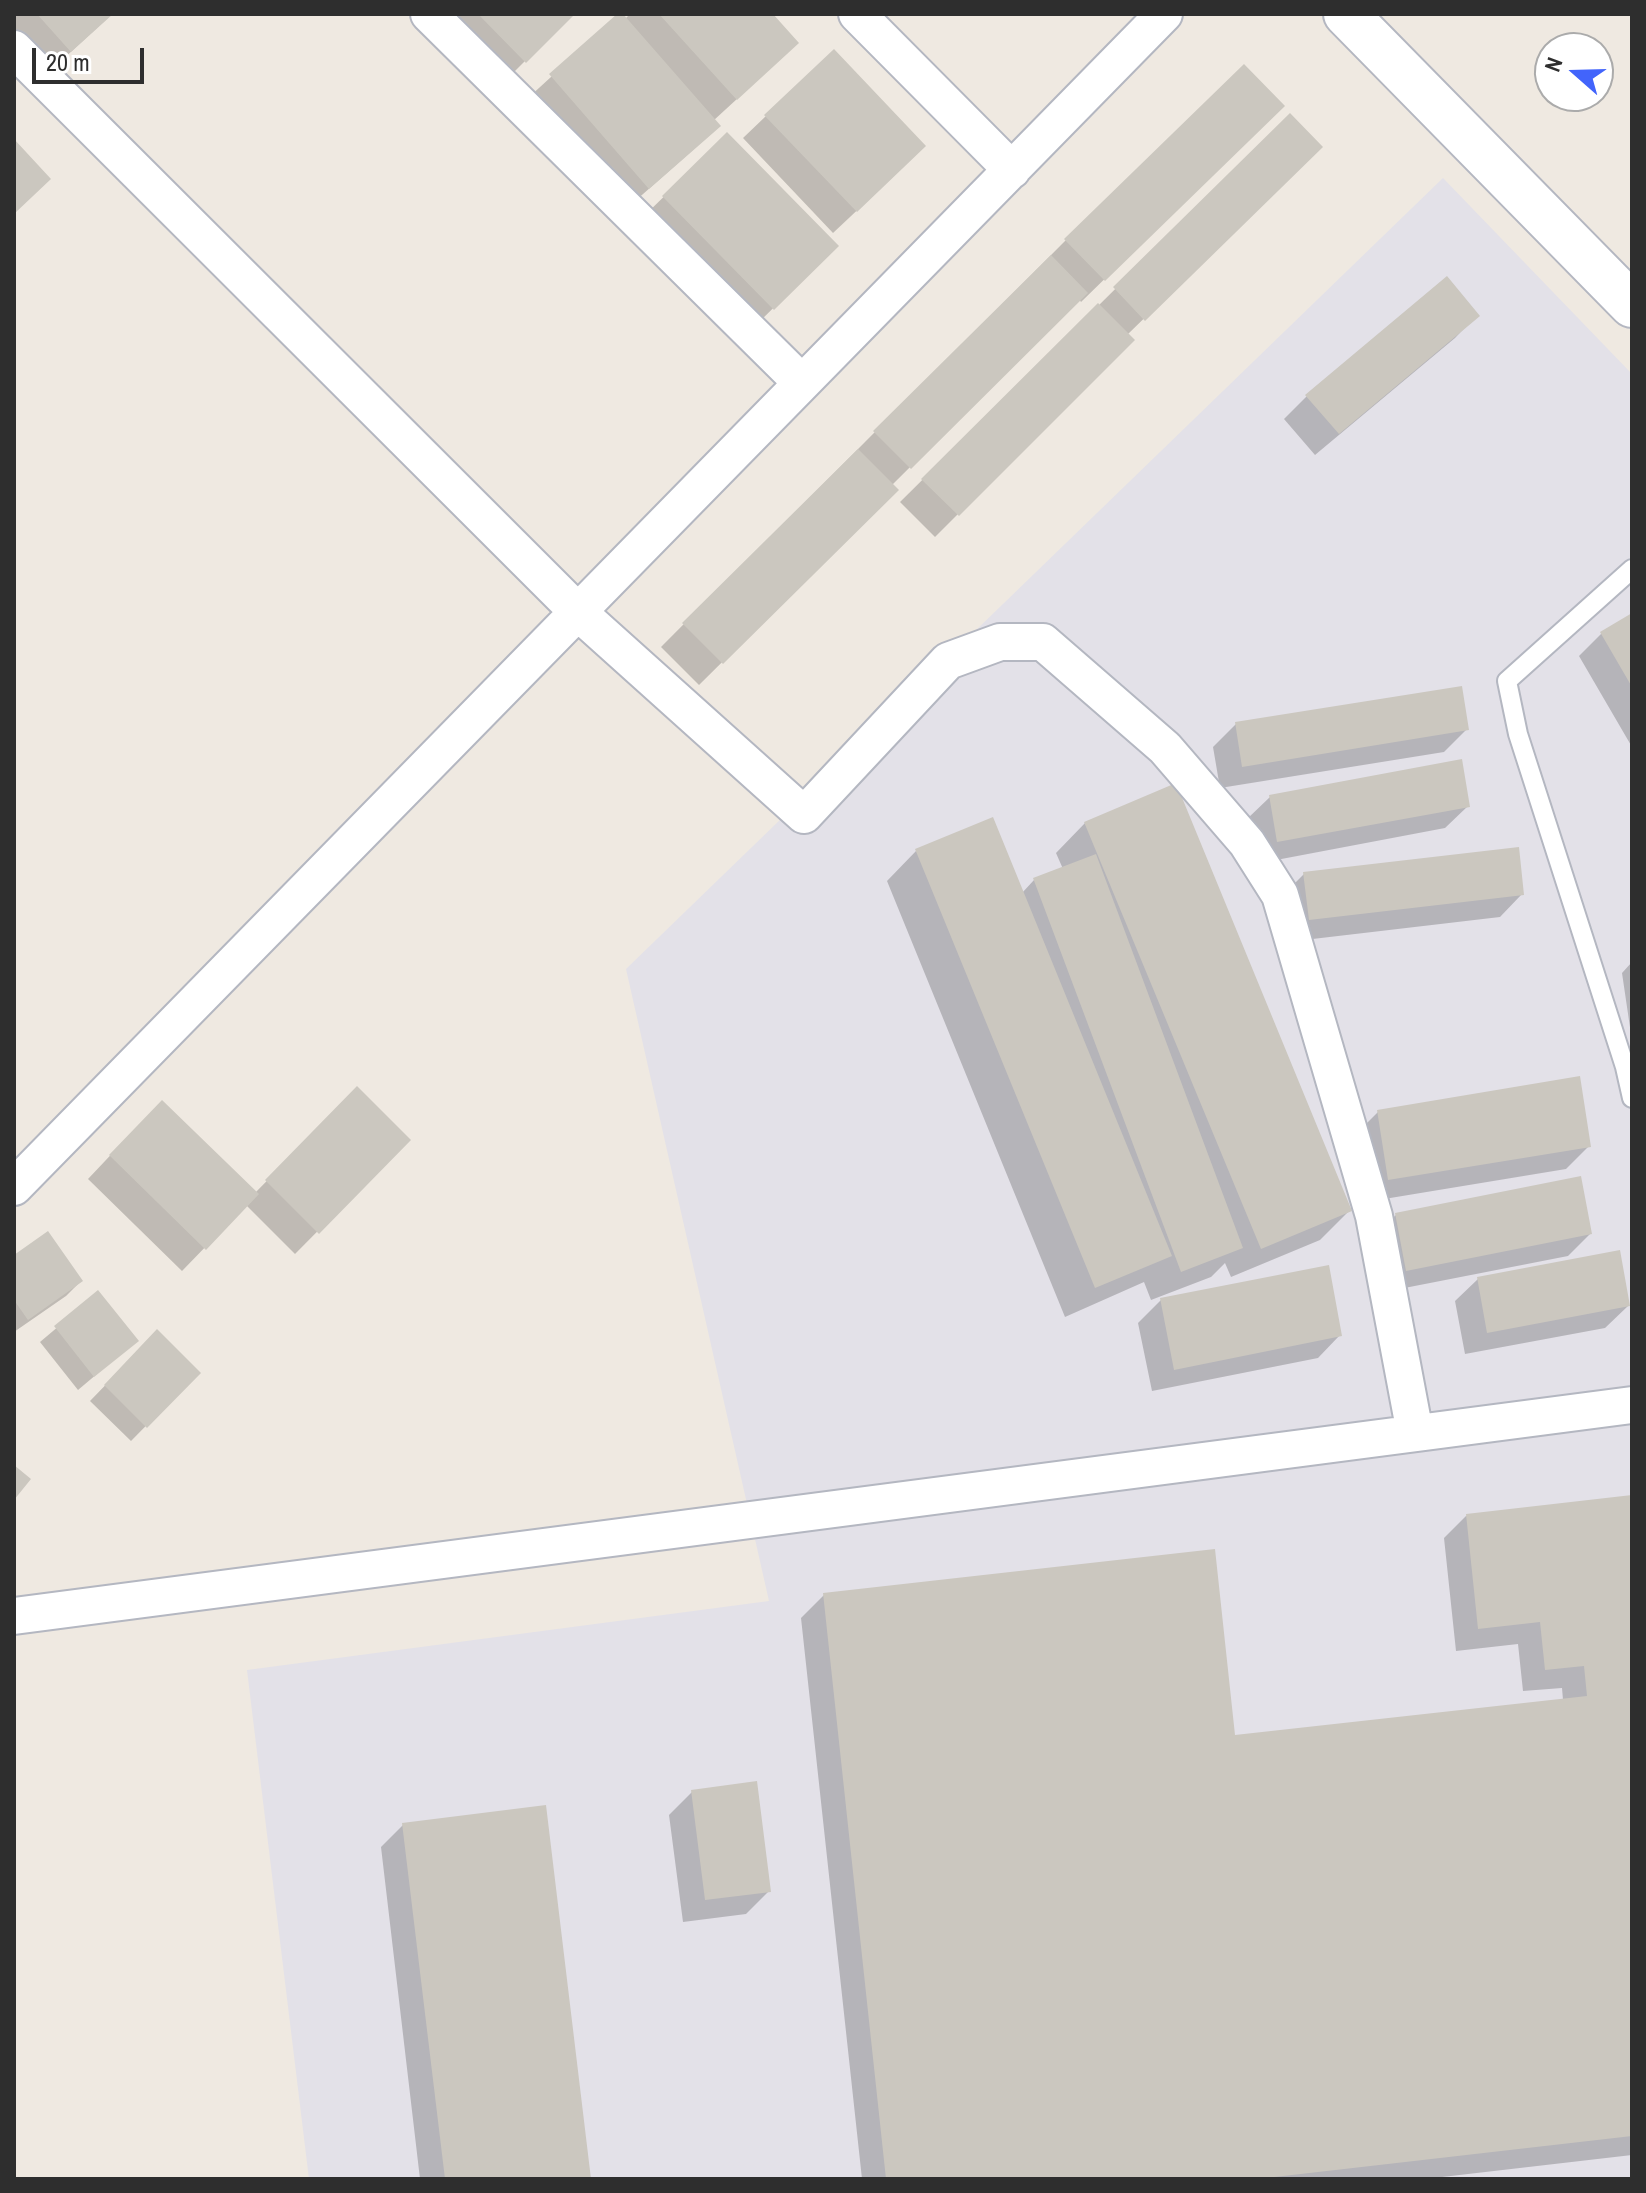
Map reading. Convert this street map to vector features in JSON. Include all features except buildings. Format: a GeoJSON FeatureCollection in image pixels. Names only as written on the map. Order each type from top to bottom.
{"type":"FeatureCollection","features":[{"type":"Feature","properties":{"kind":"street"},"geometry":{"type":"LineString","coordinates":[[429,14],[802,383]]}},
{"type":"Feature","properties":{"kind":"street"},"geometry":{"type":"LineString","coordinates":[[857,14],[1012,170]]}},
{"type":"Feature","properties":{"kind":"street"},"geometry":{"type":"LineString","coordinates":[[14,1187],[1164,14]]}},
{"type":"Feature","properties":{"kind":"street"},"geometry":{"type":"LineString","coordinates":[[1346,14],[1632,305]]}},
{"type":"Feature","properties":{"kind":"street"},"geometry":{"type":"LineString","coordinates":[[14,49],[578,612],[804,815],[948,661],[1000,642],[1043,642],[1165,748],[1247,843],[1280,895],[1374,1216],[1415,1433]]}},
{"type":"Feature","properties":{"kind":"street"},"geometry":{"type":"LineString","coordinates":[[14,1616],[1632,1405]]}},
{"type":"Feature","properties":{"kind":"lane"},"geometry":{"type":"LineString","coordinates":[[1632,569],[1507,681],[1518,734],[1632,1098]]}},
{"type":"Feature","properties":{"kind":"shaded area"},"geometry":{"type":"Polygon","coordinates":[[[1443,178],[1632,374],[1632,2179],[309,2179],[247,1670],[769,1601],[626,969],[1443,178]]]}}]}
